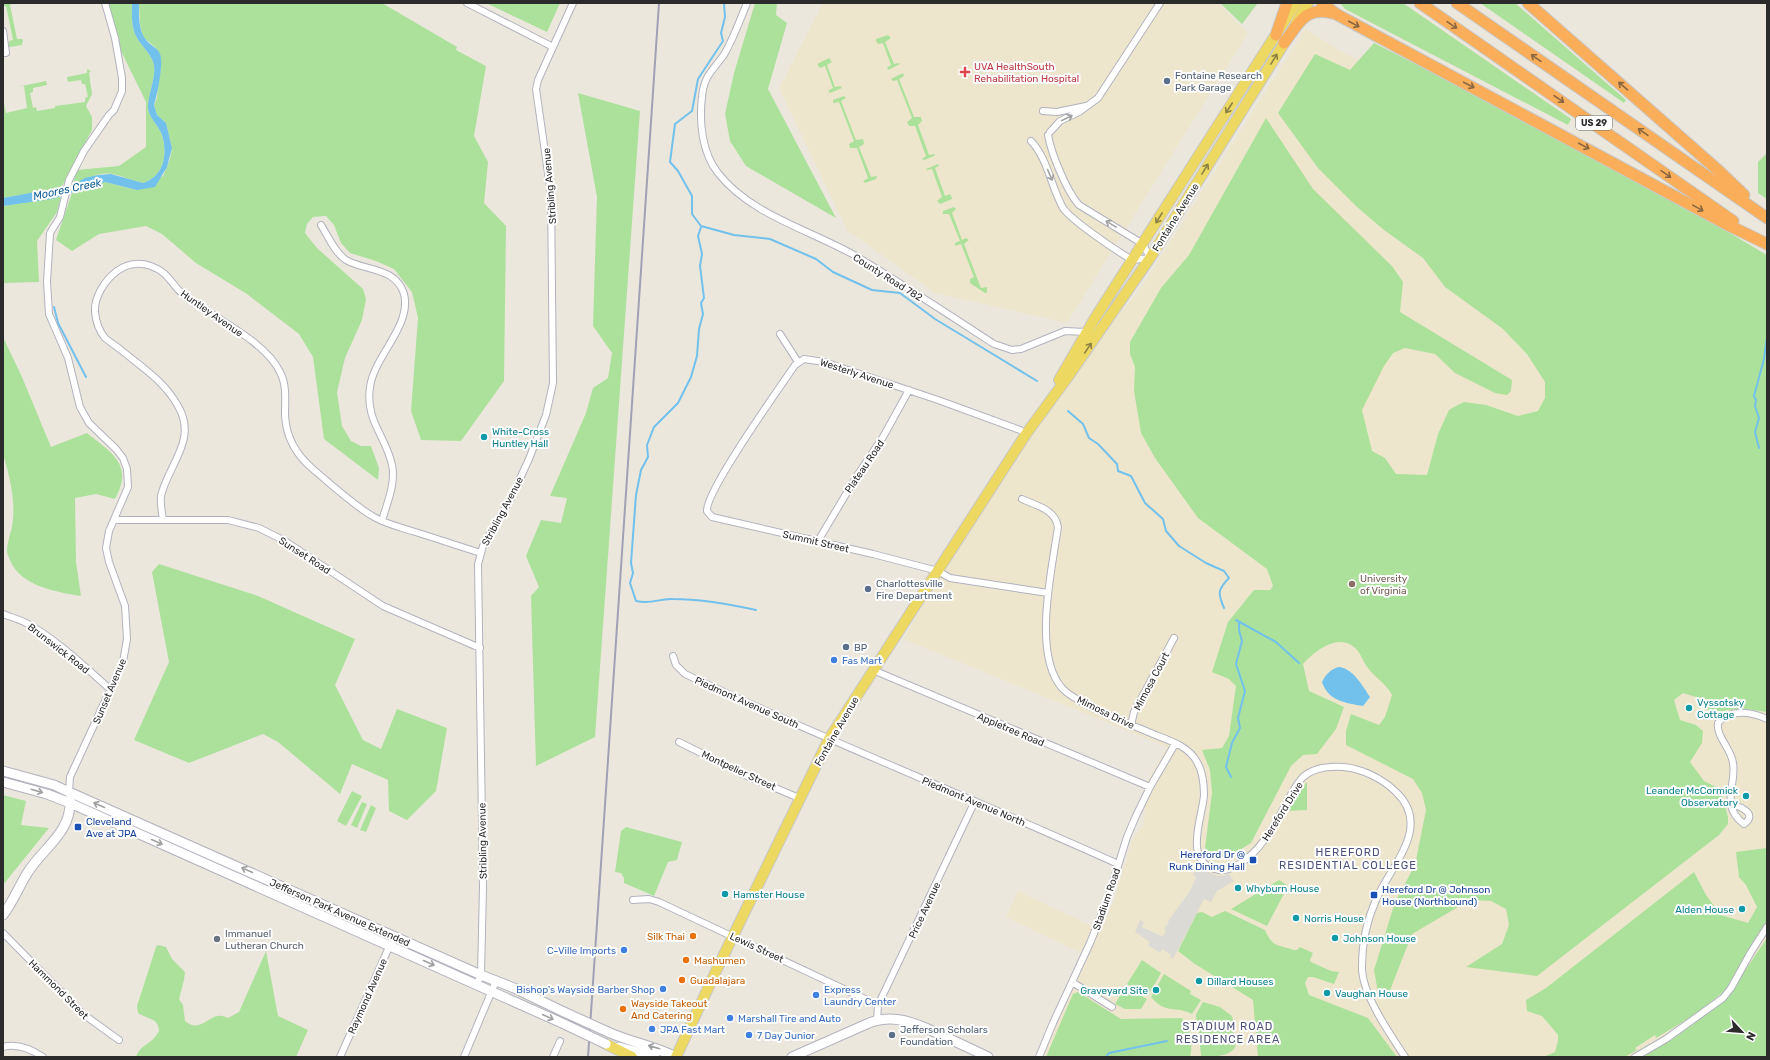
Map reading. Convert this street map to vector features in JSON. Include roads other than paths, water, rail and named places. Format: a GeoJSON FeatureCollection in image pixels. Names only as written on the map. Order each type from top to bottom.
{"type":"FeatureCollection","features":[{"type":"Feature","properties":{"kind":"highway"},"geometry":{"type":"LineString","coordinates":[[1276,35],[1287,3]]}},
{"type":"Feature","properties":{"kind":"highway"},"geometry":{"type":"LineString","coordinates":[[1322,3],[1336,14],[1726,224],[1767,244]]}},
{"type":"Feature","properties":{"kind":"highway","name":"US 29"},"geometry":{"type":"LineString","coordinates":[[1420,3],[1767,244]]}},
{"type":"Feature","properties":{"kind":"highway","name":"US 29"},"geometry":{"type":"LineString","coordinates":[[1457,3],[1767,217]]}},
{"type":"Feature","properties":{"kind":"highway"},"geometry":{"type":"LineString","coordinates":[[1528,3],[1767,217]]}},
{"type":"Feature","properties":{"kind":"highway"},"geometry":{"type":"LineString","coordinates":[[1284,43],[1308,13],[1322,10],[1336,14]]}},
{"type":"Feature","properties":{"kind":"main road","name":"Fontaine Avenue"},"geometry":{"type":"LineString","coordinates":[[1032,425],[1086,332],[1296,3]]}},
{"type":"Feature","properties":{"kind":"main road","name":"Fontaine Avenue"},"geometry":{"type":"LineString","coordinates":[[676,1057],[799,798],[829,739],[1032,425],[1067,378],[1150,258],[1308,3]]}},
{"type":"Feature","properties":{"kind":"main road"},"geometry":{"type":"LineString","coordinates":[[606,1044],[632,1057]]}},
{"type":"Feature","properties":{"kind":"street","name":"Sunset Avenue"},"geometry":{"type":"LineString","coordinates":[[70,792],[70,777],[123,662],[127,639],[125,606],[107,554],[107,539],[128,487],[127,469],[116,450],[100,435],[84,416],[76,395],[68,358],[51,322],[48,305],[46,274],[50,233],[60,217],[68,185],[76,164],[109,115],[114,110],[122,91],[122,78],[115,38],[105,3]]}},
{"type":"Feature","properties":{"kind":"street"},"geometry":{"type":"LineString","coordinates":[[467,3],[553,47]]}},
{"type":"Feature","properties":{"kind":"street","name":"Stribling Avenue"},"geometry":{"type":"LineString","coordinates":[[477,984],[481,975],[483,887],[478,564],[483,546],[511,498],[529,459],[546,415],[553,382],[551,194],[536,89],[538,80],[573,3]]}},
{"type":"Feature","properties":{"kind":"street","name":"County Road 782"},"geometry":{"type":"LineString","coordinates":[[746,3],[734,35],[724,54],[712,69],[703,87],[702,126],[708,154],[716,171],[724,180],[746,199],[793,226],[830,242],[854,255],[994,344],[1012,350],[1021,350],[1065,331],[1086,332]]}},
{"type":"Feature","properties":{"kind":"street"},"geometry":{"type":"LineString","coordinates":[[1031,141],[1036,146],[1042,157],[1064,209],[1080,224],[1132,260],[1150,258],[1143,244],[1079,205],[1068,188],[1050,144],[1049,134],[1060,121],[1079,112],[1098,98],[1160,3]]}},
{"type":"Feature","properties":{"kind":"street"},"geometry":{"type":"LineString","coordinates":[[3,31],[6,53],[3,53]]}},
{"type":"Feature","properties":{"kind":"street"},"geometry":{"type":"LineString","coordinates":[[1043,111],[1057,112],[1086,106]]}},
{"type":"Feature","properties":{"kind":"street"},"geometry":{"type":"LineString","coordinates":[[321,225],[341,256],[346,260],[377,269],[390,276],[404,294],[402,319],[375,369],[370,385],[368,404],[375,425],[392,464],[393,477],[382,521]]}},
{"type":"Feature","properties":{"kind":"street","name":"Huntley Avenue"},"geometry":{"type":"LineString","coordinates":[[163,520],[161,498],[166,482],[182,448],[186,428],[180,409],[170,392],[156,378],[105,337],[97,324],[95,310],[98,296],[106,282],[114,273],[123,267],[136,264],[150,266],[160,270],[168,276],[182,294],[262,349],[280,371],[284,385],[286,427],[290,440],[298,453],[314,470],[374,517],[382,521],[481,553]]}},
{"type":"Feature","properties":{"kind":"street"},"geometry":{"type":"LineString","coordinates":[[780,334],[798,362]]}},
{"type":"Feature","properties":{"kind":"street","name":"Westerly Avenue"},"geometry":{"type":"LineString","coordinates":[[798,362],[810,359],[824,362],[972,412],[1020,430],[1026,434]]}},
{"type":"Feature","properties":{"kind":"street","name":"Summit Street"},"geometry":{"type":"LineString","coordinates":[[798,362],[721,476],[708,502],[707,511],[712,517],[818,541],[938,571]]}},
{"type":"Feature","properties":{"kind":"street","name":"Plateau Road"},"geometry":{"type":"LineString","coordinates":[[818,541],[840,502],[893,422],[909,390]]}},
{"type":"Feature","properties":{"kind":"street","name":"Mimosa Drive"},"geometry":{"type":"LineString","coordinates":[[1022,499],[1052,513],[1058,527],[1048,592],[1046,643],[1048,659],[1056,679],[1062,688],[1092,707],[1175,744]]}},
{"type":"Feature","properties":{"kind":"street","name":"Sunset Road"},"geometry":{"type":"LineString","coordinates":[[114,520],[228,520],[259,528],[285,541],[383,606],[480,648]]}},
{"type":"Feature","properties":{"kind":"street"},"geometry":{"type":"LineString","coordinates":[[938,571],[950,578],[1048,592]]}},
{"type":"Feature","properties":{"kind":"street","name":"Brunswick Road"},"geometry":{"type":"LineString","coordinates":[[3,614],[25,622],[35,628],[74,658],[111,690]]}},
{"type":"Feature","properties":{"kind":"street","name":"Mimosa Court"},"geometry":{"type":"LineString","coordinates":[[1131,724],[1134,712],[1174,638]]}},
{"type":"Feature","properties":{"kind":"street","name":"Piedmont Avenue South"},"geometry":{"type":"LineString","coordinates":[[673,656],[676,665],[685,674],[829,739]]}},
{"type":"Feature","properties":{"kind":"street","name":"Appletree Road"},"geometry":{"type":"LineString","coordinates":[[873,670],[1150,787]]}},
{"type":"Feature","properties":{"kind":"street"},"geometry":{"type":"LineString","coordinates":[[1732,804],[1730,794],[1734,776],[1734,764],[1732,756],[1719,734],[1718,722],[1722,717],[1737,713],[1752,713],[1767,720]]}},
{"type":"Feature","properties":{"kind":"street","name":"Piedmont Avenue North"},"geometry":{"type":"LineString","coordinates":[[829,739],[1118,864]]}},
{"type":"Feature","properties":{"kind":"street","name":"Montpelier Street"},"geometry":{"type":"LineString","coordinates":[[679,742],[747,776],[799,798]]}},
{"type":"Feature","properties":{"kind":"street","name":"Stadium Road"},"geometry":{"type":"LineString","coordinates":[[1039,1057],[1107,901],[1127,837],[1150,787],[1175,744]]}},
{"type":"Feature","properties":{"kind":"street","name":"Hereford Drive"},"geometry":{"type":"LineString","coordinates":[[1175,744],[1194,756],[1202,773],[1204,796],[1196,834],[1196,843],[1202,860],[1211,868],[1218,870],[1227,869],[1237,865],[1257,849],[1275,824],[1294,788],[1304,776],[1313,770],[1335,766],[1362,771],[1384,782],[1402,798],[1407,808],[1411,824],[1409,840],[1403,854],[1380,891],[1370,915],[1362,967],[1363,976],[1376,1012],[1405,1057]]}},
{"type":"Feature","properties":{"kind":"street","name":"Jefferson Park Avenue Extended"},"geometry":{"type":"LineString","coordinates":[[3,771],[70,792],[481,975],[514,988],[608,1032],[630,1041],[660,1049],[676,1057]]}},
{"type":"Feature","properties":{"kind":"street","name":"Jefferson Park Avenue Extended"},"geometry":{"type":"LineString","coordinates":[[3,782],[47,794],[70,803],[477,984],[606,1044],[655,1057]]}},
{"type":"Feature","properties":{"kind":"street"},"geometry":{"type":"LineString","coordinates":[[3,915],[29,871],[64,827],[70,815],[70,792]]}},
{"type":"Feature","properties":{"kind":"street","name":"Price Avenue"},"geometry":{"type":"LineString","coordinates":[[876,1020],[878,1005],[975,801]]}},
{"type":"Feature","properties":{"kind":"street","name":"Lewis Street"},"geometry":{"type":"LineString","coordinates":[[633,900],[649,899],[659,902],[878,1005]]}},
{"type":"Feature","properties":{"kind":"street"},"geometry":{"type":"LineString","coordinates":[[1635,1057],[1666,1039],[1723,998],[1731,988],[1751,952],[1767,928]]}},
{"type":"Feature","properties":{"kind":"street","name":"Hammond Street"},"geometry":{"type":"LineString","coordinates":[[3,934],[86,1017],[119,1040]]}},
{"type":"Feature","properties":{"kind":"street","name":"Raymond Avenue"},"geometry":{"type":"LineString","coordinates":[[340,1057],[394,936]]}},
{"type":"Feature","properties":{"kind":"street"},"geometry":{"type":"LineString","coordinates":[[464,1057],[496,981]]}},
{"type":"Feature","properties":{"kind":"street"},"geometry":{"type":"LineString","coordinates":[[1072,982],[1112,1006]]}},
{"type":"Feature","properties":{"kind":"street"},"geometry":{"type":"LineString","coordinates":[[793,1057],[876,1020],[891,1018],[910,1022],[988,1057]]}},
{"type":"Feature","properties":{"kind":"street"},"geometry":{"type":"LineString","coordinates":[[553,1057],[560,1041]]}},
{"type":"Feature","properties":{"kind":"street"},"geometry":{"type":"LineString","coordinates":[[3,1047],[18,1046],[27,1048],[43,1057]]}},
{"type":"Feature","properties":{"kind":"water","name":"Moores Creek"},"geometry":{"type":"Polygon","coordinates":[[[132,3],[139,3],[142,33],[147,41],[158,50],[161,58],[160,79],[154,105],[157,115],[166,123],[172,148],[167,167],[155,187],[137,190],[105,182],[52,199],[3,206],[3,198],[73,185],[85,178],[98,175],[111,174],[143,183],[150,180],[160,170],[163,164],[165,150],[164,142],[161,132],[148,111],[149,96],[154,76],[154,65],[151,57],[134,32],[132,3]]]}},
{"type":"Feature","properties":{"kind":"water"},"geometry":{"type":"Polygon","coordinates":[[[1338,667],[1348,670],[1353,674],[1370,697],[1363,706],[1338,700],[1325,688],[1322,682],[1330,671],[1338,667]]]}},
{"type":"Feature","properties":{"kind":"waterway"},"geometry":{"type":"LineString","coordinates":[[724,3],[725,17],[721,33],[723,41],[698,79],[692,111],[675,124],[670,162],[678,171],[692,196],[692,214],[701,226],[734,235],[770,239],[816,259],[833,272],[872,290],[900,293],[935,319],[1037,381]]}},
{"type":"Feature","properties":{"kind":"waterway"},"geometry":{"type":"LineString","coordinates":[[701,227],[698,236],[702,254],[700,266],[704,298],[701,303],[703,314],[699,329],[697,356],[691,377],[678,403],[654,427],[647,445],[648,457],[641,470],[636,495],[631,563],[633,573],[630,583],[636,601],[651,602],[668,599],[694,600],[756,610]]}},
{"type":"Feature","properties":{"kind":"waterway"},"geometry":{"type":"LineString","coordinates":[[54,307],[58,323],[86,377]]}},
{"type":"Feature","properties":{"kind":"waterway"},"geometry":{"type":"LineString","coordinates":[[1759,448],[1755,432],[1759,418],[1755,406],[1756,400],[1754,396],[1764,359],[1767,337]]}},
{"type":"Feature","properties":{"kind":"waterway"},"geometry":{"type":"LineString","coordinates":[[1068,411],[1083,424],[1089,438],[1098,444],[1117,464],[1118,471],[1131,476],[1145,503],[1163,519],[1166,531],[1179,546],[1206,563],[1224,571],[1229,578],[1222,586],[1220,592],[1224,608]]}},
{"type":"Feature","properties":{"kind":"waterway"},"geometry":{"type":"LineString","coordinates":[[1236,620],[1276,642],[1299,663]]}},
{"type":"Feature","properties":{"kind":"waterway"},"geometry":{"type":"LineString","coordinates":[[1231,777],[1226,767],[1232,743],[1240,728],[1238,718],[1245,691],[1236,664],[1242,641],[1239,630],[1239,622]]}},
{"type":"Feature","properties":{"kind":"waterway"},"geometry":{"type":"LineString","coordinates":[[1106,1057],[1109,1053],[1167,1041]]}},
{"type":"Feature","properties":{"kind":"railway"},"geometry":{"type":"LineString","coordinates":[[588,1057],[659,3]]}},
{"type":"Feature","properties":{"kind":"place","name":"UVA HealthSouth Rehabilitation Hospital"},"geometry":{"type":"Point","coordinates":[965,72]}},
{"type":"Feature","properties":{"kind":"place","name":"Fontaine Research Park Garage"},"geometry":{"type":"Point","coordinates":[1167,81]}},
{"type":"Feature","properties":{"kind":"place","name":"White-Cross Huntley Hall"},"geometry":{"type":"Point","coordinates":[484,437]}},
{"type":"Feature","properties":{"kind":"place","name":"University of Virginia"},"geometry":{"type":"Point","coordinates":[1352,584]}},
{"type":"Feature","properties":{"kind":"place","name":"Charlottesville Fire Department"},"geometry":{"type":"Point","coordinates":[868,589]}},
{"type":"Feature","properties":{"kind":"place","name":"BP"},"geometry":{"type":"Point","coordinates":[846,647]}},
{"type":"Feature","properties":{"kind":"place","name":"Fas Mart"},"geometry":{"type":"Point","coordinates":[834,660]}},
{"type":"Feature","properties":{"kind":"place","name":"Vyssotsky Cottage"},"geometry":{"type":"Point","coordinates":[1689,708]}},
{"type":"Feature","properties":{"kind":"place","name":"Leander McCormick Observatory"},"geometry":{"type":"Point","coordinates":[1746,796]}},
{"type":"Feature","properties":{"kind":"place","name":"Cleveland Ave at JPA"},"geometry":{"type":"Point","coordinates":[78,827]}},
{"type":"Feature","properties":{"kind":"place","name":"Hereford Dr @ Runk Dining Hall"},"geometry":{"type":"Point","coordinates":[1253,860]}},
{"type":"Feature","properties":{"kind":"place","name":"Whyburn House"},"geometry":{"type":"Point","coordinates":[1238,888]}},
{"type":"Feature","properties":{"kind":"place","name":"Hamster House"},"geometry":{"type":"Point","coordinates":[725,894]}},
{"type":"Feature","properties":{"kind":"place","name":"Hereford Dr @ Johnson House (Northbound)"},"geometry":{"type":"Point","coordinates":[1374,895]}},
{"type":"Feature","properties":{"kind":"place","name":"Alden House"},"geometry":{"type":"Point","coordinates":[1742,909]}},
{"type":"Feature","properties":{"kind":"place","name":"Norris House"},"geometry":{"type":"Point","coordinates":[1296,918]}},
{"type":"Feature","properties":{"kind":"place","name":"Silk Thai"},"geometry":{"type":"Point","coordinates":[693,936]}},
{"type":"Feature","properties":{"kind":"place","name":"Johnson House"},"geometry":{"type":"Point","coordinates":[1335,938]}},
{"type":"Feature","properties":{"kind":"place","name":"Immanuel Lutheran Church"},"geometry":{"type":"Point","coordinates":[217,939]}},
{"type":"Feature","properties":{"kind":"place","name":"C-Ville Imports"},"geometry":{"type":"Point","coordinates":[624,950]}},
{"type":"Feature","properties":{"kind":"place","name":"Mashumen"},"geometry":{"type":"Point","coordinates":[686,960]}},
{"type":"Feature","properties":{"kind":"place","name":"Guadalajara"},"geometry":{"type":"Point","coordinates":[682,980]}},
{"type":"Feature","properties":{"kind":"place","name":"Dillard Houses"},"geometry":{"type":"Point","coordinates":[1199,981]}},
{"type":"Feature","properties":{"kind":"place","name":"Bishop's Wayside Barber Shop"},"geometry":{"type":"Point","coordinates":[663,989]}},
{"type":"Feature","properties":{"kind":"place","name":"Graveyard Site"},"geometry":{"type":"Point","coordinates":[1156,990]}},
{"type":"Feature","properties":{"kind":"place","name":"Vaughan House"},"geometry":{"type":"Point","coordinates":[1327,993]}},
{"type":"Feature","properties":{"kind":"place","name":"Express Laundry Center"},"geometry":{"type":"Point","coordinates":[816,995]}},
{"type":"Feature","properties":{"kind":"place","name":"Wayside Takeout And Catering"},"geometry":{"type":"Point","coordinates":[623,1009]}},
{"type":"Feature","properties":{"kind":"place","name":"Marshall Tire and Auto"},"geometry":{"type":"Point","coordinates":[730,1018]}},
{"type":"Feature","properties":{"kind":"place","name":"JPA Fast Mart"},"geometry":{"type":"Point","coordinates":[652,1029]}},
{"type":"Feature","properties":{"kind":"place","name":"7 Day Junior"},"geometry":{"type":"Point","coordinates":[749,1035]}},
{"type":"Feature","properties":{"kind":"place","name":"Jefferson Scholars Foundation"},"geometry":{"type":"Point","coordinates":[892,1035]}},
{"type":"Feature","properties":{"kind":"district","name":"HEREFORD RESIDENTIAL COLLEGE"},"geometry":{"type":"Point","coordinates":[1348,858]}},
{"type":"Feature","properties":{"kind":"district","name":"STADIUM ROAD RESIDENCE AREA"},"geometry":{"type":"Point","coordinates":[1228,1032]}}]}
